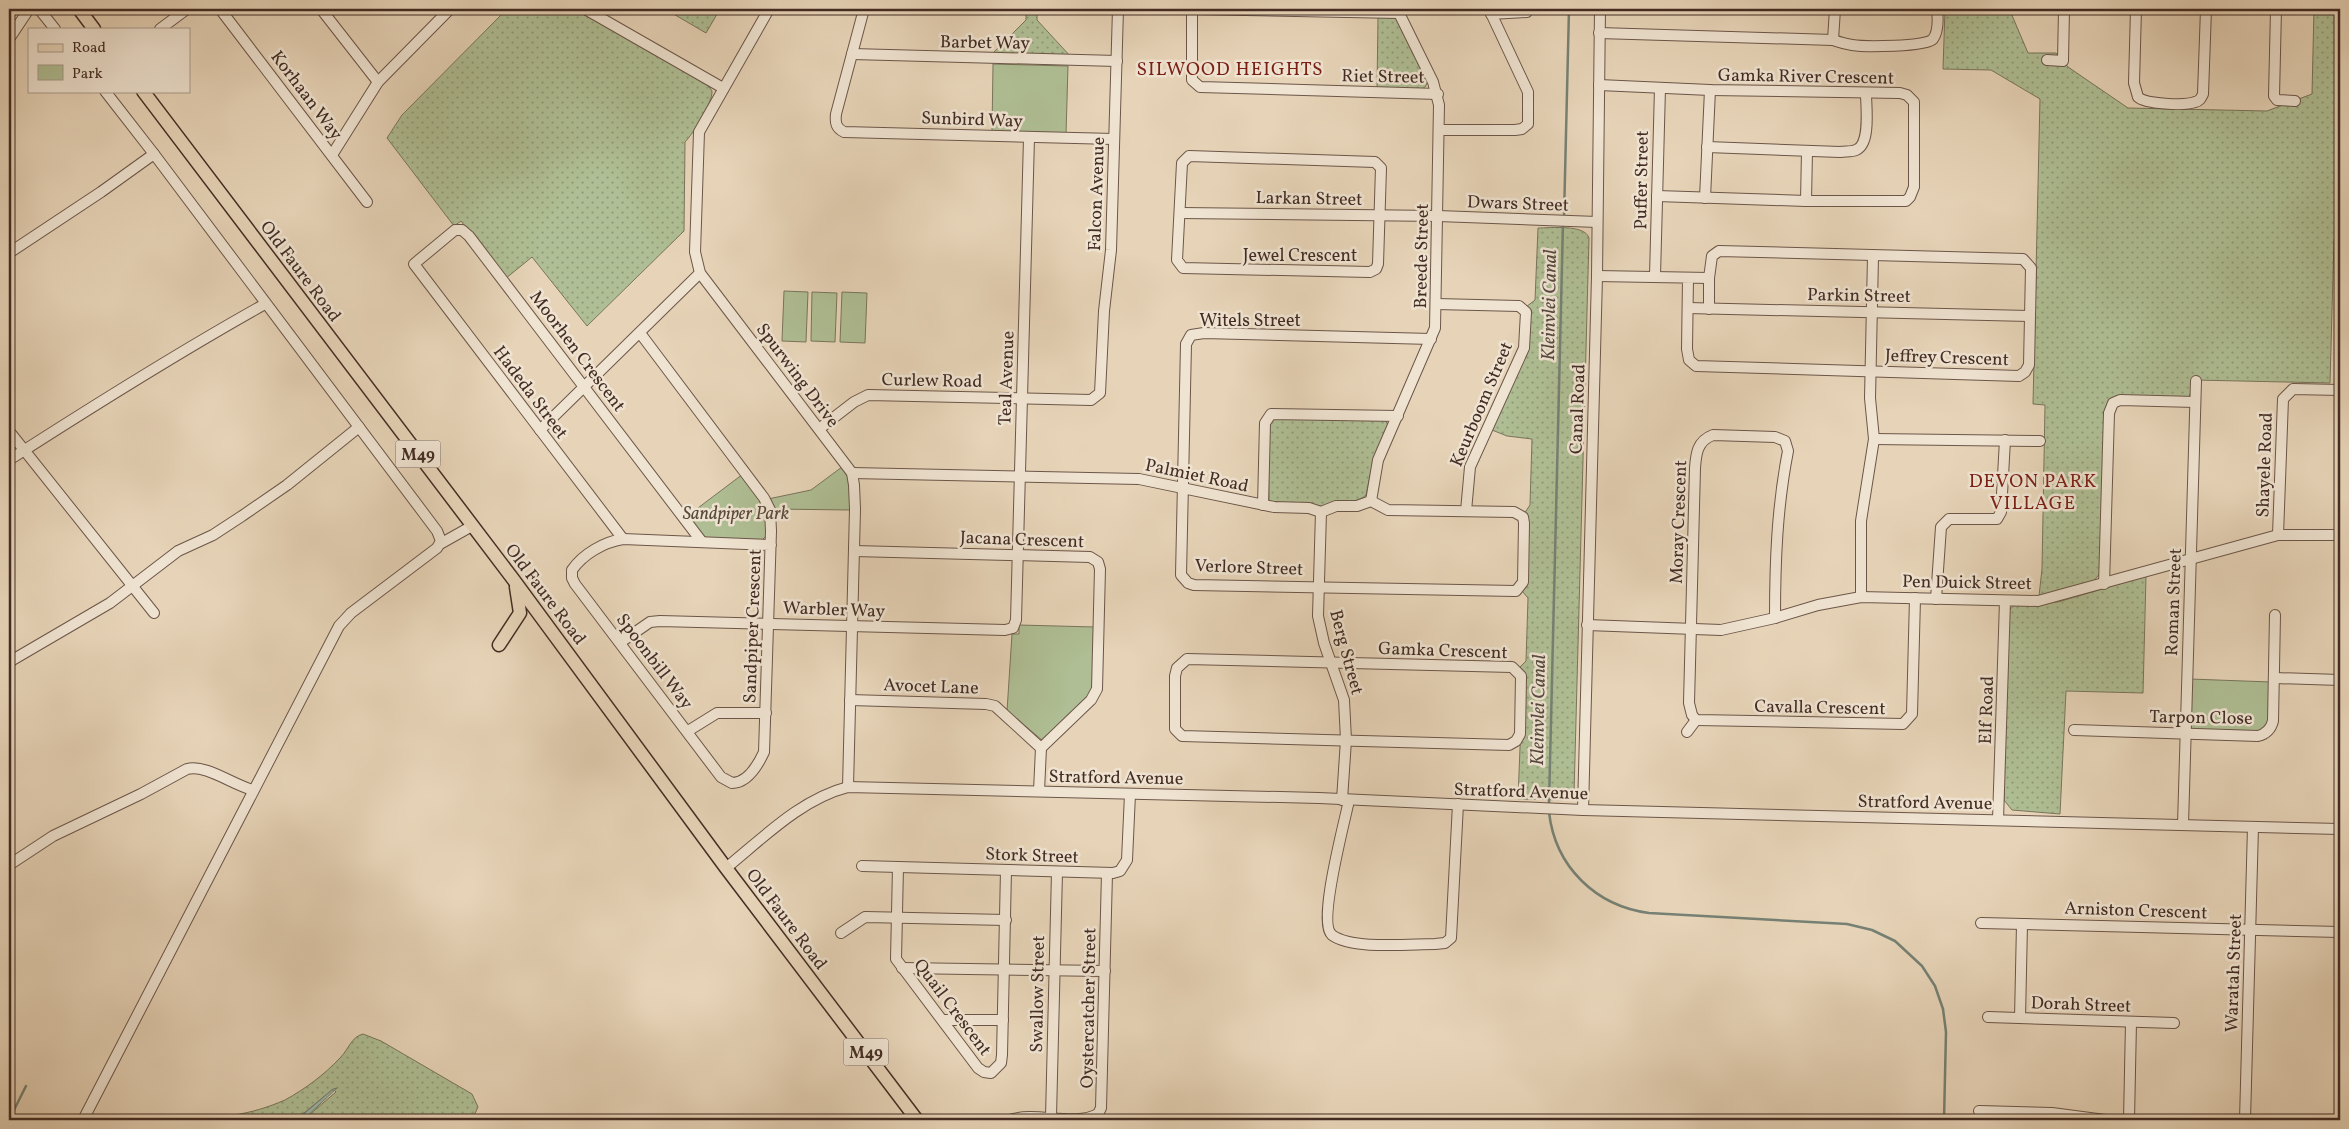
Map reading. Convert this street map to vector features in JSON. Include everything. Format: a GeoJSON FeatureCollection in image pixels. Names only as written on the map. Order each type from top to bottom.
{"type":"FeatureCollection","features":[{"type":"Feature","properties":{"kind":"main road"},"geometry":{"type":"LineString","coordinates":[[78,9],[93,28]]}},
{"type":"Feature","properties":{"kind":"main road","name":"Old Faure Road"},"geometry":{"type":"LineString","coordinates":[[144,92],[513,579],[726,868],[917,1120]]}},
{"type":"Feature","properties":{"kind":"main road"},"geometry":{"type":"LineString","coordinates":[[499,645],[520,613],[520,604],[513,579]]}},
{"type":"Feature","properties":{"kind":"street"},"geometry":{"type":"LineString","coordinates":[[9,38],[29,9]]}},
{"type":"Feature","properties":{"kind":"street"},"geometry":{"type":"LineString","coordinates":[[39,9],[54,28]]}},
{"type":"Feature","properties":{"kind":"street"},"geometry":{"type":"LineString","coordinates":[[161,28],[186,9]]}},
{"type":"Feature","properties":{"kind":"street","name":"Korhaan Way"},"geometry":{"type":"LineString","coordinates":[[220,9],[367,202]]}},
{"type":"Feature","properties":{"kind":"street"},"geometry":{"type":"LineString","coordinates":[[332,156],[378,82],[450,9]]}},
{"type":"Feature","properties":{"kind":"street"},"geometry":{"type":"LineString","coordinates":[[585,9],[723,88]]}},
{"type":"Feature","properties":{"kind":"street","name":"Spurwing Drive"},"geometry":{"type":"LineString","coordinates":[[769,9],[702,124],[697,140],[695,252],[700,273],[852,472]]}},
{"type":"Feature","properties":{"kind":"street"},"geometry":{"type":"LineString","coordinates":[[852,54],[864,9]]}},
{"type":"Feature","properties":{"kind":"street","name":"Falcon Avenue"},"geometry":{"type":"LineString","coordinates":[[1101,380],[1104,312],[1111,250],[1118,9]]}},
{"type":"Feature","properties":{"kind":"street"},"geometry":{"type":"LineString","coordinates":[[1192,9],[1398,11]]}},
{"type":"Feature","properties":{"kind":"street","name":"Riet Street"},"geometry":{"type":"LineString","coordinates":[[1192,9],[1192,80],[1200,87],[1438,94]]}},
{"type":"Feature","properties":{"kind":"street","name":"Canal Road"},"geometry":{"type":"LineString","coordinates":[[1583,810],[1597,276],[1594,222],[1600,9]]}},
{"type":"Feature","properties":{"kind":"street"},"geometry":{"type":"LineString","coordinates":[[1833,40],[1835,9]]}},
{"type":"Feature","properties":{"kind":"street"},"geometry":{"type":"LineString","coordinates":[[1599,32],[1833,40],[1851,45],[1875,46],[1929,42],[1933,39],[1937,28],[1937,9]]}},
{"type":"Feature","properties":{"kind":"street"},"geometry":{"type":"LineString","coordinates":[[2047,60],[2063,61],[2064,9]]}},
{"type":"Feature","properties":{"kind":"street"},"geometry":{"type":"LineString","coordinates":[[2136,9],[2134,83],[2138,97],[2147,102],[2189,104],[2196,102],[2203,94],[2206,9]]}},
{"type":"Feature","properties":{"kind":"street"},"geometry":{"type":"LineString","coordinates":[[2276,9],[2274,96],[2279,101],[2295,101]]}},
{"type":"Feature","properties":{"kind":"street"},"geometry":{"type":"LineString","coordinates":[[327,11],[378,82]]}},
{"type":"Feature","properties":{"kind":"street","name":"Breede Street"},"geometry":{"type":"LineString","coordinates":[[1371,501],[1378,460],[1432,339],[1435,328],[1440,130],[1438,94],[1398,11]]}},
{"type":"Feature","properties":{"kind":"street"},"geometry":{"type":"LineString","coordinates":[[1440,130],[1515,130],[1522,129],[1528,124],[1528,92],[1490,11],[1527,12]]}},
{"type":"Feature","properties":{"kind":"street","name":"Barbet Way"},"geometry":{"type":"LineString","coordinates":[[852,54],[1116,61]]}},
{"type":"Feature","properties":{"kind":"street","name":"Sunbird Way"},"geometry":{"type":"LineString","coordinates":[[852,54],[835,120],[838,128],[844,132],[1114,139]]}},
{"type":"Feature","properties":{"kind":"street"},"geometry":{"type":"LineString","coordinates":[[1598,85],[1710,90]]}},
{"type":"Feature","properties":{"kind":"street","name":"Puffer Street"},"geometry":{"type":"LineString","coordinates":[[1655,276],[1660,88]]}},
{"type":"Feature","properties":{"kind":"street","name":"Gamka River Crescent"},"geometry":{"type":"LineString","coordinates":[[1656,196],[1705,198],[1806,201],[1898,202],[1910,197],[1914,187],[1914,102],[1907,95],[1900,93],[1866,94],[1710,90],[1705,198]]}},
{"type":"Feature","properties":{"kind":"street"},"geometry":{"type":"LineString","coordinates":[[106,92],[437,531],[440,544]]}},
{"type":"Feature","properties":{"kind":"street"},"geometry":{"type":"LineString","coordinates":[[1707,147],[1807,151],[1857,150],[1863,144],[1866,137],[1866,94]]}},
{"type":"Feature","properties":{"kind":"street","name":"Teal Avenue"},"geometry":{"type":"LineString","coordinates":[[1016,620],[1028,138]]}},
{"type":"Feature","properties":{"kind":"street"},"geometry":{"type":"LineString","coordinates":[[1806,201],[1807,151]]}},
{"type":"Feature","properties":{"kind":"street"},"geometry":{"type":"LineString","coordinates":[[9,253],[154,154]]}},
{"type":"Feature","properties":{"kind":"street","name":"Jewel Crescent"},"geometry":{"type":"LineString","coordinates":[[1189,156],[1375,162],[1381,168],[1381,215],[1378,264],[1373,271],[1192,270],[1180,266],[1177,260],[1182,164],[1189,156]]}},
{"type":"Feature","properties":{"kind":"street","name":"Larkan Street"},"geometry":{"type":"LineString","coordinates":[[1180,213],[1438,216]]}},
{"type":"Feature","properties":{"kind":"street","name":"Dwars Street"},"geometry":{"type":"LineString","coordinates":[[1438,216],[1594,222]]}},
{"type":"Feature","properties":{"kind":"street","name":"Moorhen Crescent"},"geometry":{"type":"LineString","coordinates":[[414,264],[452,232],[459,230],[466,232],[702,542]]}},
{"type":"Feature","properties":{"kind":"street","name":"Jeffrey Crescent"},"geometry":{"type":"LineString","coordinates":[[1688,278],[1688,355],[1689,360],[1696,366],[2019,376],[2027,368],[2030,360],[2031,268],[2023,259],[1719,251],[1712,256],[1708,278],[1709,309]]}},
{"type":"Feature","properties":{"kind":"street"},"geometry":{"type":"LineString","coordinates":[[1861,597],[1861,521],[1874,439],[1870,398],[1873,256]]}},
{"type":"Feature","properties":{"kind":"street","name":"Hadeda Street"},"geometry":{"type":"LineString","coordinates":[[414,264],[622,539]]}},
{"type":"Feature","properties":{"kind":"street"},"geometry":{"type":"LineString","coordinates":[[540,430],[700,273]]}},
{"type":"Feature","properties":{"kind":"street"},"geometry":{"type":"LineString","coordinates":[[1597,276],[1708,278]]}},
{"type":"Feature","properties":{"kind":"street"},"geometry":{"type":"LineString","coordinates":[[9,460],[147,372],[265,304]]}},
{"type":"Feature","properties":{"kind":"street","name":"Keurboom Street"},"geometry":{"type":"LineString","coordinates":[[1436,304],[1519,306],[1526,312],[1524,348],[1470,467],[1466,511]]}},
{"type":"Feature","properties":{"kind":"street","name":"Parkin Street"},"geometry":{"type":"LineString","coordinates":[[1688,308],[2030,316]]}},
{"type":"Feature","properties":{"kind":"street","name":"Sandpiper Crescent"},"geometry":{"type":"LineString","coordinates":[[640,333],[764,498],[771,517],[764,752],[756,770],[737,783],[726,781],[721,777]]}},
{"type":"Feature","properties":{"kind":"street","name":"Witels Street"},"geometry":{"type":"LineString","coordinates":[[1182,487],[1186,344],[1191,335],[1204,333],[1432,339]]}},
{"type":"Feature","properties":{"kind":"street","name":"Curlew Road"},"geometry":{"type":"LineString","coordinates":[[819,429],[854,402],[868,395],[1090,400],[1100,393],[1101,380]]}},
{"type":"Feature","properties":{"kind":"street","name":"Roman Street"},"geometry":{"type":"LineString","coordinates":[[2183,825],[2196,381]]}},
{"type":"Feature","properties":{"kind":"street","name":"Shayele Road"},"geometry":{"type":"LineString","coordinates":[[2278,535],[2283,399],[2293,389],[2340,390]]}},
{"type":"Feature","properties":{"kind":"street"},"geometry":{"type":"LineString","coordinates":[[2104,584],[2109,413],[2111,406],[2120,400],[2195,402]]}},
{"type":"Feature","properties":{"kind":"street"},"geometry":{"type":"LineString","coordinates":[[1263,505],[1265,423],[1271,414],[1398,416]]}},
{"type":"Feature","properties":{"kind":"street"},"geometry":{"type":"LineString","coordinates":[[9,662],[91,615],[133,587],[178,551],[213,535],[287,485],[359,427]]}},
{"type":"Feature","properties":{"kind":"street"},"geometry":{"type":"LineString","coordinates":[[9,431],[154,613]]}},
{"type":"Feature","properties":{"kind":"street","name":"Moray Crescent"},"geometry":{"type":"LineString","coordinates":[[1692,630],[1696,451],[1704,440],[1713,435],[1775,437],[1785,441],[1787,445],[1778,520],[1775,618]]}},
{"type":"Feature","properties":{"kind":"street"},"geometry":{"type":"LineString","coordinates":[[1874,439],[2040,441]]}},
{"type":"Feature","properties":{"kind":"street"},"geometry":{"type":"LineString","coordinates":[[1936,599],[1939,535],[1945,522],[1954,518],[1997,519],[2001,512],[2005,440]]}},
{"type":"Feature","properties":{"kind":"street"},"geometry":{"type":"LineString","coordinates":[[848,787],[854,551],[854,484],[852,472]]}},
{"type":"Feature","properties":{"kind":"street","name":"Palmiet Road"},"geometry":{"type":"LineString","coordinates":[[852,472],[1139,479],[1263,505],[1309,508],[1321,512],[1336,506],[1357,506],[1371,501]]}},
{"type":"Feature","properties":{"kind":"street","name":"Verlore Street"},"geometry":{"type":"LineString","coordinates":[[1182,487],[1181,575],[1188,583],[1516,591],[1523,582],[1523,517],[1514,512],[1466,511]]}},
{"type":"Feature","properties":{"kind":"street"},"geometry":{"type":"LineString","coordinates":[[1371,501],[1388,510],[1466,511]]}},
{"type":"Feature","properties":{"kind":"street","name":"Berg Street"},"geometry":{"type":"LineString","coordinates":[[1321,512],[1318,586],[1320,629],[1344,700],[1346,740],[1346,800],[1331,888],[1327,928],[1331,934],[1341,939],[1365,943],[1435,944],[1444,943],[1451,938],[1458,804]]}},
{"type":"Feature","properties":{"kind":"street"},"geometry":{"type":"LineString","coordinates":[[83,1120],[339,626],[351,613],[440,544],[472,526]]}},
{"type":"Feature","properties":{"kind":"street","name":"Pen Duick Street"},"geometry":{"type":"LineString","coordinates":[[1587,626],[1721,630],[1775,618],[1818,605],[1861,597],[2005,601],[2049,599],[2278,535],[2340,534]]}},
{"type":"Feature","properties":{"kind":"street"},"geometry":{"type":"LineString","coordinates":[[622,539],[771,545]]}},
{"type":"Feature","properties":{"kind":"street","name":"Spoonbill Way"},"geometry":{"type":"LineString","coordinates":[[622,539],[605,544],[576,565],[572,570],[572,578],[721,777]]}},
{"type":"Feature","properties":{"kind":"street","name":"Jacana Crescent"},"geometry":{"type":"LineString","coordinates":[[854,551],[1090,557],[1098,562],[1100,569],[1096,693],[1040,748]]}},
{"type":"Feature","properties":{"kind":"street","name":"Cavalla Crescent"},"geometry":{"type":"LineString","coordinates":[[1696,720],[1903,724],[1912,714],[1915,598]]}},
{"type":"Feature","properties":{"kind":"street","name":"Elf Road"},"geometry":{"type":"LineString","coordinates":[[1998,820],[2005,601]]}},
{"type":"Feature","properties":{"kind":"street","name":"Tarpon Close"},"geometry":{"type":"LineString","coordinates":[[2074,730],[2258,736],[2265,734],[2273,721],[2275,615]]}},
{"type":"Feature","properties":{"kind":"street","name":"Warbler Way"},"geometry":{"type":"LineString","coordinates":[[621,642],[644,626],[655,621],[1008,630],[1013,628],[1016,620]]}},
{"type":"Feature","properties":{"kind":"street"},"geometry":{"type":"LineString","coordinates":[[1687,732],[1696,720],[1692,715],[1689,703],[1692,630]]}},
{"type":"Feature","properties":{"kind":"street"},"geometry":{"type":"LineString","coordinates":[[1332,663],[1187,659],[1177,668],[1175,676],[1175,729],[1177,733],[1188,737],[1346,740]]}},
{"type":"Feature","properties":{"kind":"street","name":"Gamka Crescent"},"geometry":{"type":"LineString","coordinates":[[1332,663],[1512,667],[1521,676],[1520,734],[1512,744],[1346,740]]}},
{"type":"Feature","properties":{"kind":"street"},"geometry":{"type":"LineString","coordinates":[[2274,678],[2340,680]]}},
{"type":"Feature","properties":{"kind":"street","name":"Avocet Lane"},"geometry":{"type":"LineString","coordinates":[[850,700],[991,705],[1000,709],[1040,748]]}},
{"type":"Feature","properties":{"kind":"street"},"geometry":{"type":"LineString","coordinates":[[688,731],[717,714],[766,713]]}},
{"type":"Feature","properties":{"kind":"street"},"geometry":{"type":"LineString","coordinates":[[1039,792],[1040,748]]}},
{"type":"Feature","properties":{"kind":"street"},"geometry":{"type":"LineString","coordinates":[[9,866],[53,836],[193,767],[207,770],[238,786],[253,790]]}},
{"type":"Feature","properties":{"kind":"street","name":"Stratford Avenue"},"geometry":{"type":"LineString","coordinates":[[726,868],[802,807],[818,798],[848,787],[1346,800],[1583,810],[2340,829]]}},
{"type":"Feature","properties":{"kind":"street"},"geometry":{"type":"LineString","coordinates":[[1107,873],[1120,871],[1127,860],[1130,794]]}},
{"type":"Feature","properties":{"kind":"street","name":"Waratah Street"},"geometry":{"type":"LineString","coordinates":[[2245,1120],[2253,827]]}},
{"type":"Feature","properties":{"kind":"street","name":"Stork Street"},"geometry":{"type":"LineString","coordinates":[[862,866],[1107,873]]}},
{"type":"Feature","properties":{"kind":"street","name":"Quail Crescent"},"geometry":{"type":"LineString","coordinates":[[898,867],[896,954],[902,968],[944,1020],[978,1068],[984,1072],[991,1073],[1001,1063],[1005,970],[1006,870]]}},
{"type":"Feature","properties":{"kind":"street","name":"Swallow Street"},"geometry":{"type":"LineString","coordinates":[[1051,1117],[1053,970],[1057,872]]}},
{"type":"Feature","properties":{"kind":"street","name":"Oystercatcher Street"},"geometry":{"type":"LineString","coordinates":[[1010,1120],[1021,1117],[1093,1118],[1098,1114],[1102,1102],[1107,873]]}},
{"type":"Feature","properties":{"kind":"street"},"geometry":{"type":"LineString","coordinates":[[841,933],[865,917],[896,916],[1006,920]]}},
{"type":"Feature","properties":{"kind":"street","name":"Arniston Crescent"},"geometry":{"type":"LineString","coordinates":[[1982,922],[2340,932]]}},
{"type":"Feature","properties":{"kind":"street"},"geometry":{"type":"LineString","coordinates":[[2020,1018],[2022,924]]}},
{"type":"Feature","properties":{"kind":"street"},"geometry":{"type":"LineString","coordinates":[[902,968],[1105,971]]}},
{"type":"Feature","properties":{"kind":"street","name":"Dorah Street"},"geometry":{"type":"LineString","coordinates":[[1988,1017],[2174,1023]]}},
{"type":"Feature","properties":{"kind":"street"},"geometry":{"type":"LineString","coordinates":[[944,1020],[1003,1020]]}},
{"type":"Feature","properties":{"kind":"street"},"geometry":{"type":"LineString","coordinates":[[2129,1120],[2131,1022]]}},
{"type":"Feature","properties":{"kind":"street"},"geometry":{"type":"LineString","coordinates":[[1979,1111],[2019,1116],[2052,1113],[2105,1120]]}},
{"type":"Feature","properties":{"kind":"green space"},"geometry":{"type":"Polygon","coordinates":[[[507,9],[577,9],[707,84],[712,91],[706,110],[685,142],[684,231],[587,326],[532,257],[505,279],[461,221],[454,226],[387,138],[402,115],[507,9]]]}},
{"type":"Feature","properties":{"kind":"green space"},"geometry":{"type":"Polygon","coordinates":[[[665,9],[720,9],[706,33],[665,9]]]}},
{"type":"Feature","properties":{"kind":"green space"},"geometry":{"type":"Polygon","coordinates":[[[1026,9],[1037,9],[1037,20],[1071,57],[992,54],[1026,20],[1026,9]]]}},
{"type":"Feature","properties":{"kind":"green space"},"geometry":{"type":"Polygon","coordinates":[[[1945,9],[2003,9],[2011,13],[2028,53],[2056,53],[2068,67],[2128,108],[2267,111],[2312,94],[2314,9],[2340,9],[2340,239],[2334,239],[2330,383],[2195,380],[2189,397],[2115,399],[2101,572],[2093,582],[2039,596],[2042,569],[2045,405],[2033,404],[2040,99],[1991,70],[1943,69],[1945,9]]]}},
{"type":"Feature","properties":{"kind":"green space"},"geometry":{"type":"Polygon","coordinates":[[[1378,17],[1395,18],[1397,20],[1427,80],[1426,86],[1422,89],[1377,89],[1378,17]]]}},
{"type":"Feature","properties":{"kind":"green space"},"geometry":{"type":"Polygon","coordinates":[[[993,64],[1068,66],[1066,134],[992,131],[993,64]]]}},
{"type":"Feature","properties":{"kind":"green space"},"geometry":{"type":"Polygon","coordinates":[[[1558,227],[1574,229],[1586,234],[1589,238],[1574,794],[1573,797],[1566,800],[1518,799],[1523,671],[1520,667],[1526,661],[1528,598],[1522,591],[1524,514],[1530,505],[1532,439],[1507,436],[1492,430],[1529,346],[1526,307],[1535,300],[1538,228],[1558,227]]]}},
{"type":"Feature","properties":{"kind":"green space"},"geometry":{"type":"Polygon","coordinates":[[[784,291],[808,292],[806,342],[782,341],[784,291]]]}},
{"type":"Feature","properties":{"kind":"green space"},"geometry":{"type":"Polygon","coordinates":[[[812,292],[837,293],[835,342],[811,341],[812,292]]]}},
{"type":"Feature","properties":{"kind":"green space"},"geometry":{"type":"Polygon","coordinates":[[[842,292],[867,293],[865,343],[840,342],[842,292]]]}},
{"type":"Feature","properties":{"kind":"green space"},"geometry":{"type":"Polygon","coordinates":[[[1272,418],[1385,420],[1388,425],[1373,462],[1366,495],[1359,500],[1334,505],[1304,507],[1269,502],[1268,423],[1272,418]]]}},
{"type":"Feature","properties":{"kind":"green space"},"geometry":{"type":"Polygon","coordinates":[[[842,467],[850,481],[851,510],[772,509],[768,499],[811,490],[842,467]]]}},
{"type":"Feature","properties":{"kind":"green space","name":"Sandpiper Park"},"geometry":{"type":"Polygon","coordinates":[[[743,474],[754,489],[764,509],[766,536],[762,540],[706,539],[686,517],[743,474]]]}},
{"type":"Feature","properties":{"kind":"green space"},"geometry":{"type":"Polygon","coordinates":[[[2146,576],[2143,693],[2066,691],[2060,814],[2012,810],[2004,800],[2008,615],[2010,609],[2015,605],[2058,602],[2146,576]]]}},
{"type":"Feature","properties":{"kind":"green space"},"geometry":{"type":"Polygon","coordinates":[[[1019,625],[1095,627],[1093,692],[1042,740],[1007,711],[1012,634],[1019,634],[1019,625]]]}},
{"type":"Feature","properties":{"kind":"green space"},"geometry":{"type":"Polygon","coordinates":[[[2190,679],[2271,682],[2270,721],[2261,731],[2194,730],[2189,726],[2190,679]]]}},
{"type":"Feature","properties":{"kind":"green space"},"geometry":{"type":"Polygon","coordinates":[[[363,1034],[381,1041],[472,1094],[478,1107],[472,1120],[303,1120],[336,1092],[333,1089],[298,1118],[285,1120],[199,1120],[211,1116],[229,1116],[246,1113],[285,1100],[321,1076],[343,1055],[356,1038],[363,1034]]]}},
{"type":"Feature","properties":{"kind":"water"},"geometry":{"type":"Polygon","coordinates":[[[337,1088],[303,1120],[285,1120],[299,1118],[333,1089],[337,1088]]]}},
{"type":"Feature","properties":{"kind":"water"},"geometry":{"type":"Polygon","coordinates":[[[130,1117],[151,1117],[158,1120],[120,1120],[130,1117]]]}},
{"type":"Feature","properties":{"kind":"waterway","name":"Kleinvlei Canal"},"geometry":{"type":"LineString","coordinates":[[1564,217],[1569,9]]}},
{"type":"Feature","properties":{"kind":"waterway","name":"Kleinvlei Canal"},"geometry":{"type":"LineString","coordinates":[[1549,804],[1563,223]]}},
{"type":"Feature","properties":{"kind":"waterway","name":"Kleinvlei Canal"},"geometry":{"type":"LineString","coordinates":[[1549,812],[1553,832],[1569,866],[1581,880],[1596,892],[1612,902],[1630,909],[1649,913],[1847,924],[1872,930],[1895,941],[1922,966],[1935,986],[1943,1009],[1946,1032],[1944,1120]]}},
{"type":"Feature","properties":{"kind":"waterway"},"geometry":{"type":"LineString","coordinates":[[9,1120],[26,1086]]}},
{"type":"Feature","properties":{"kind":"district","name":"SILWOOD HEIGHTS"},"geometry":{"type":"Point","coordinates":[1230,68]}},
{"type":"Feature","properties":{"kind":"district","name":"DEVON PARK VILLAGE"},"geometry":{"type":"Point","coordinates":[2033,491]}}]}
